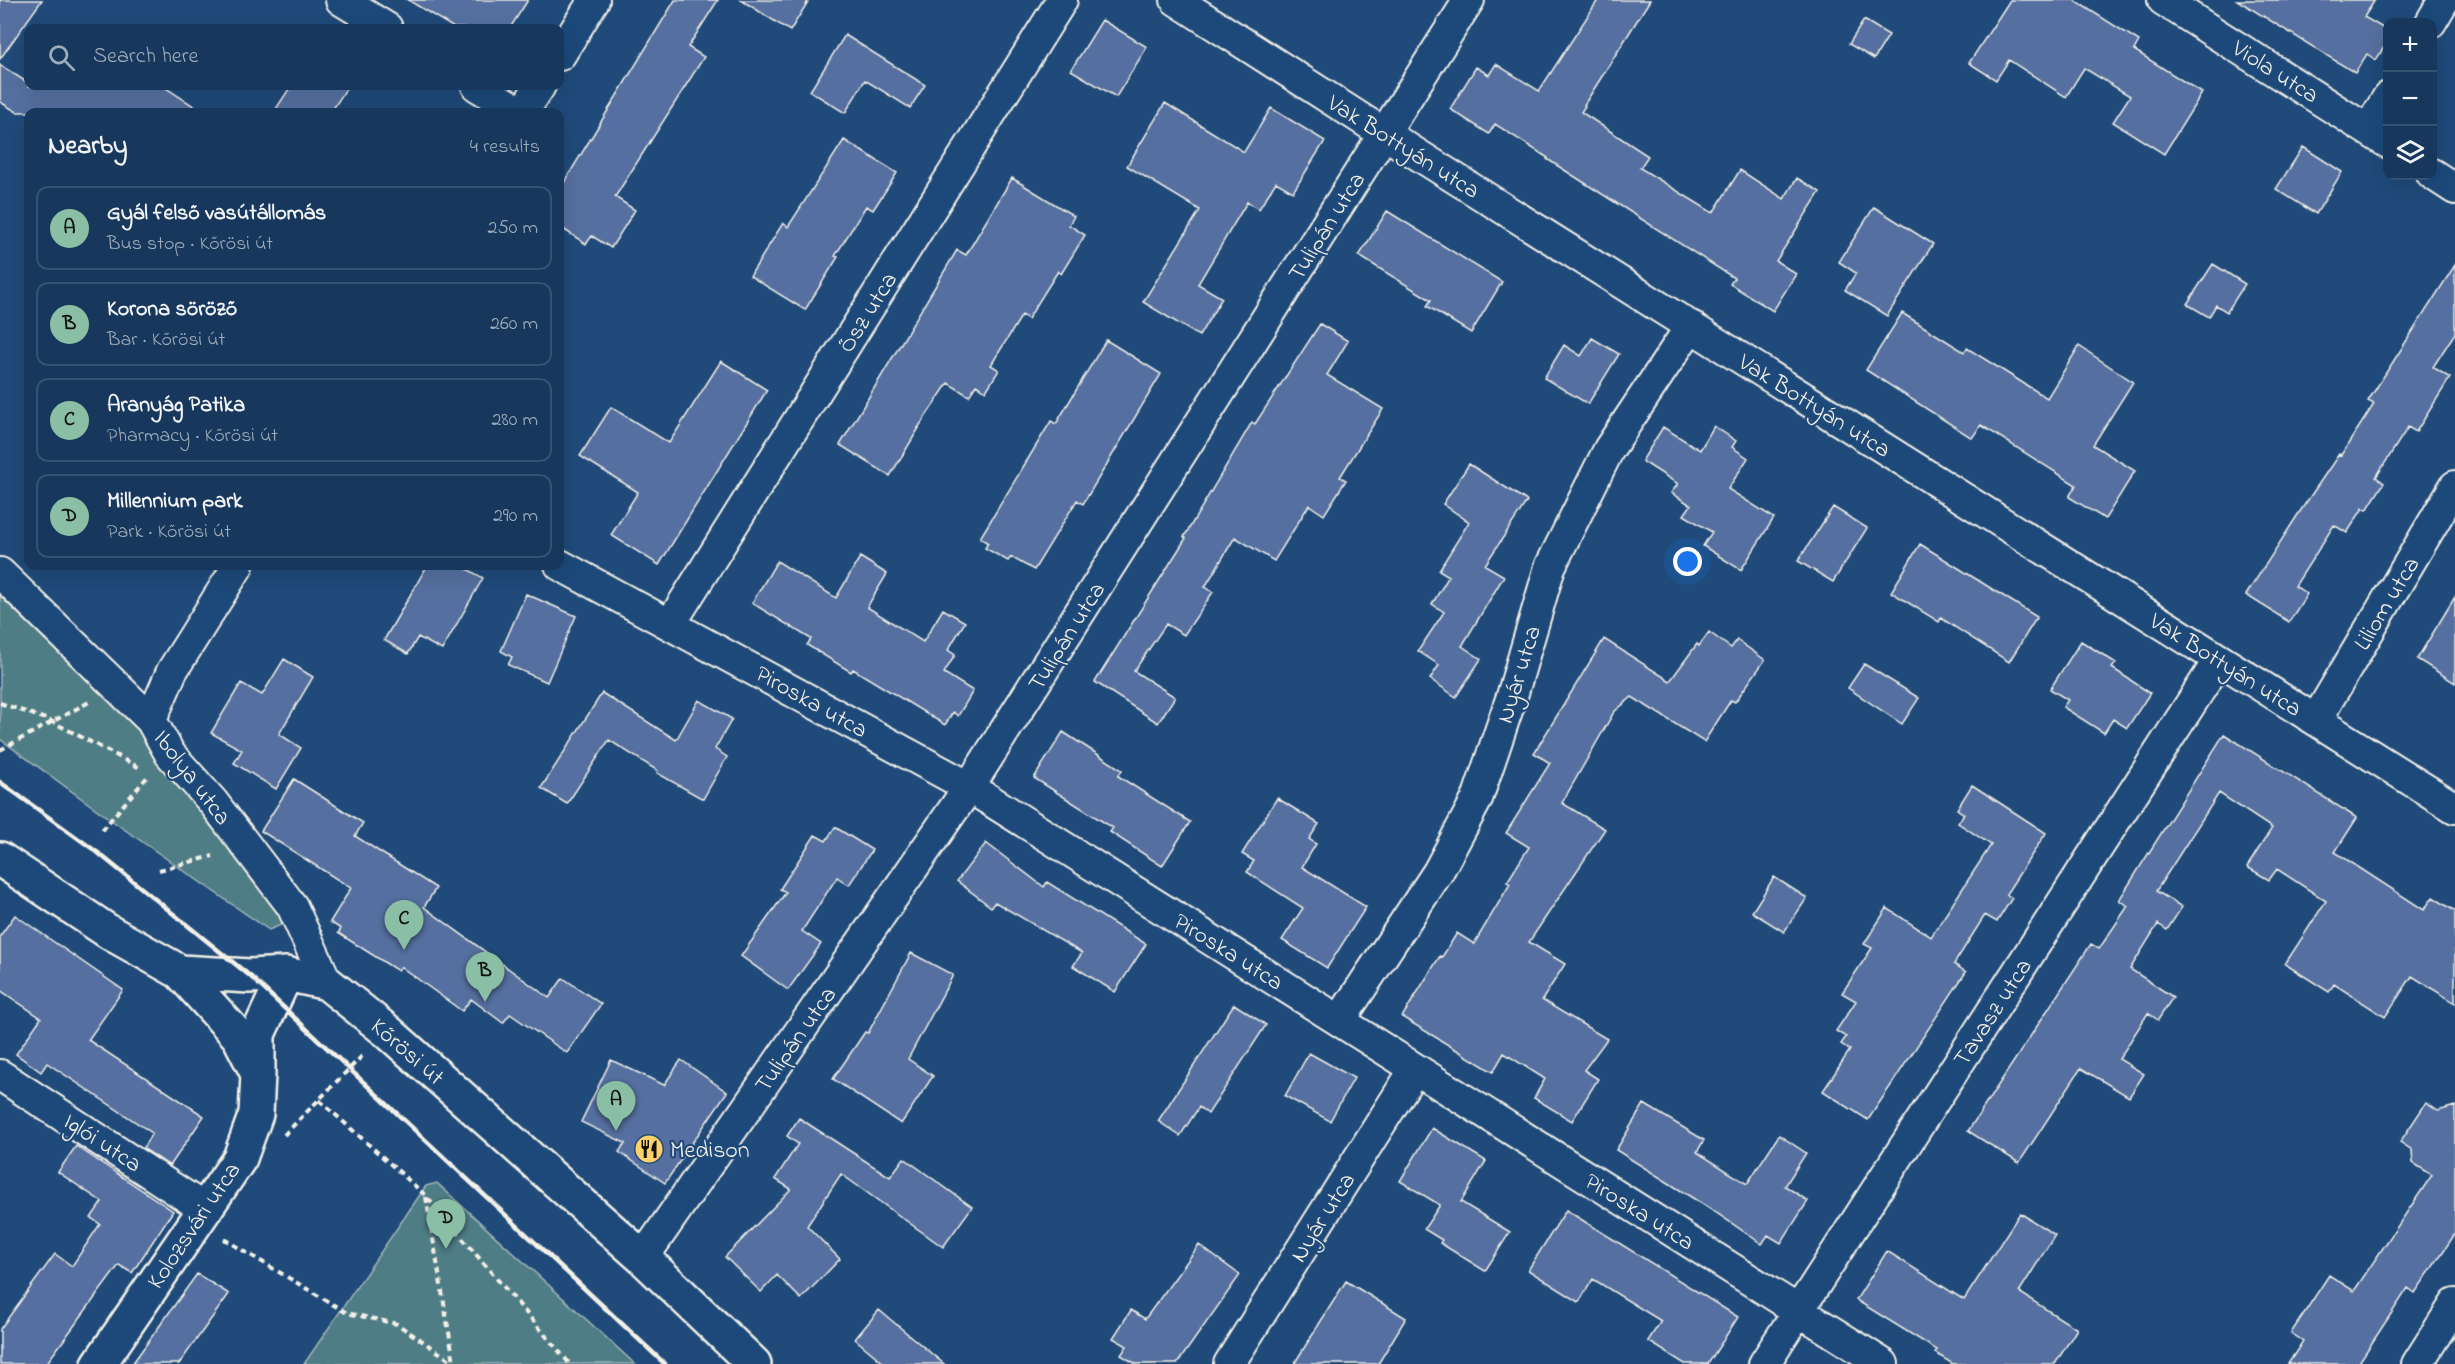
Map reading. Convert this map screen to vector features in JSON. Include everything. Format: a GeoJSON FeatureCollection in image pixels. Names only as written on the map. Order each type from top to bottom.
{"type":"FeatureCollection","features":[{"type":"Feature","properties":{"kind":"main road","name":"Kőrösi út"},"geometry":{"type":"LineString","coordinates":[[0,859],[109,932],[180,972],[250,976],[286,974],[327,983],[387,1031],[643,1258],[754,1364]]}},
{"type":"Feature","properties":{"kind":"main road"},"geometry":{"type":"LineString","coordinates":[[180,972],[239,1037],[258,1074]]}},
{"type":"Feature","properties":{"kind":"main road","name":"Kolozsvári utca"},"geometry":{"type":"LineString","coordinates":[[99,1364],[240,1158],[256,1114],[258,1034],[286,974]]}},
{"type":"Feature","properties":{"kind":"street"},"geometry":{"type":"LineString","coordinates":[[341,0],[380,24]]}},
{"type":"Feature","properties":{"kind":"street"},"geometry":{"type":"LineString","coordinates":[[564,49],[594,0]]}},
{"type":"Feature","properties":{"kind":"street","name":"Ősz utca"},"geometry":{"type":"LineString","coordinates":[[671,623],[1062,0]]}},
{"type":"Feature","properties":{"kind":"street","name":"Vak Bottyán utca"},"geometry":{"type":"LineString","coordinates":[[1176,0],[1384,134],[2455,808]]}},
{"type":"Feature","properties":{"kind":"street","name":"Tulipán utca"},"geometry":{"type":"LineString","coordinates":[[643,1258],[969,788],[1468,0]]}},
{"type":"Feature","properties":{"kind":"street","name":"Viola utca"},"geometry":{"type":"LineString","coordinates":[[2163,0],[2378,137]]}},
{"type":"Feature","properties":{"kind":"street"},"geometry":{"type":"LineString","coordinates":[[2433,18],[2444,0]]}},
{"type":"Feature","properties":{"kind":"street"},"geometry":{"type":"LineString","coordinates":[[484,90],[515,108]]}},
{"type":"Feature","properties":{"kind":"street"},"geometry":{"type":"LineString","coordinates":[[525,108],[537,90]]}},
{"type":"Feature","properties":{"kind":"street"},"geometry":{"type":"LineString","coordinates":[[2378,137],[2383,117]]}},
{"type":"Feature","properties":{"kind":"street"},"geometry":{"type":"LineString","coordinates":[[2437,177],[2455,189]]}},
{"type":"Feature","properties":{"kind":"street","name":"Nyár utca"},"geometry":{"type":"LineString","coordinates":[[1340,1020],[1438,872],[1477,799],[1512,696],[1550,567],[1609,449],[1691,326]]}},
{"type":"Feature","properties":{"kind":"street","name":"Liliom utca"},"geometry":{"type":"LineString","coordinates":[[2316,720],[2455,486]]}},
{"type":"Feature","properties":{"kind":"street","name":"Piroska utca"},"geometry":{"type":"LineString","coordinates":[[564,567],[671,623],[969,788],[1883,1364]]}},
{"type":"Feature","properties":{"kind":"street","name":"Ibolya utca"},"geometry":{"type":"LineString","coordinates":[[235,570],[172,671],[152,720],[171,754],[213,802],[292,906],[327,983]]}},
{"type":"Feature","properties":{"kind":"street"},"geometry":{"type":"LineString","coordinates":[[0,573],[152,720]]}},
{"type":"Feature","properties":{"kind":"street","name":"Tavasz utca"},"geometry":{"type":"LineString","coordinates":[[1764,1364],[2219,660]]}},
{"type":"Feature","properties":{"kind":"street","name":"Nyár utca"},"geometry":{"type":"LineString","coordinates":[[1229,1364],[1415,1069]]}},
{"type":"Feature","properties":{"kind":"street","name":"Iglói utca"},"geometry":{"type":"LineString","coordinates":[[0,1075],[200,1216]]}},
{"type":"Feature","properties":{"kind":"street"},"geometry":{"type":"LineString","coordinates":[[2417,1364],[2455,1304]]}},
{"type":"Feature","properties":{"kind":"path"},"geometry":{"type":"LineString","coordinates":[[0,750],[117,687]]}},
{"type":"Feature","properties":{"kind":"path"},"geometry":{"type":"LineString","coordinates":[[0,703],[51,721],[150,774],[102,830]]}},
{"type":"Feature","properties":{"kind":"path"},"geometry":{"type":"LineString","coordinates":[[159,870],[245,847]]}},
{"type":"Feature","properties":{"kind":"path"},"geometry":{"type":"LineString","coordinates":[[319,1100],[425,1195],[570,1364]]}},
{"type":"Feature","properties":{"kind":"path"},"geometry":{"type":"LineString","coordinates":[[425,1195],[455,1363]]}},
{"type":"Feature","properties":{"kind":"path"},"geometry":{"type":"LineString","coordinates":[[200,1216],[347,1313],[397,1324],[455,1363]]}},
{"type":"Feature","properties":{"kind":"green space"},"geometry":{"type":"Polygon","coordinates":[[[0,586],[123,709],[272,898],[283,924],[269,930],[118,825],[0,739],[0,586]]]}},
{"type":"Feature","properties":{"kind":"green space"},"geometry":{"type":"Polygon","coordinates":[[[437,1183],[635,1364],[304,1364],[426,1186],[437,1183]]]}},
{"type":"Feature","properties":{"kind":"building"},"geometry":{"type":"Polygon","coordinates":[[[0,0],[42,0],[24,24],[0,59],[0,0]]]}},
{"type":"Feature","properties":{"kind":"building"},"geometry":{"type":"Polygon","coordinates":[[[408,0],[528,0],[513,24],[447,24],[408,0]]]}},
{"type":"Feature","properties":{"kind":"building"},"geometry":{"type":"Polygon","coordinates":[[[675,0],[718,0],[688,47],[704,57],[615,197],[635,210],[611,248],[592,236],[586,244],[564,230],[564,182],[675,0]]]}},
{"type":"Feature","properties":{"kind":"building"},"geometry":{"type":"Polygon","coordinates":[[[741,0],[809,0],[790,31],[741,0]]]}},
{"type":"Feature","properties":{"kind":"building"},"geometry":{"type":"Polygon","coordinates":[[[1598,0],[1650,0],[1581,112],[1648,156],[1640,168],[1713,213],[1740,170],[1784,199],[1797,178],[1820,192],[1776,261],[1796,274],[1773,311],[1730,284],[1734,278],[1495,124],[1489,134],[1450,109],[1476,67],[1489,75],[1496,64],[1539,91],[1598,0]]]}},
{"type":"Feature","properties":{"kind":"building"},"geometry":{"type":"Polygon","coordinates":[[[2010,0],[2074,0],[2139,41],[2134,50],[2202,93],[2164,154],[2113,122],[2130,96],[2084,68],[2066,97],[2009,60],[1996,80],[1969,63],[2010,0]]]}},
{"type":"Feature","properties":{"kind":"building"},"geometry":{"type":"Polygon","coordinates":[[[2237,0],[2375,0],[2364,17],[2383,28],[2383,49],[2376,60],[2367,54],[2355,73],[2237,0]]]}},
{"type":"Feature","properties":{"kind":"building"},"geometry":{"type":"Polygon","coordinates":[[[1102,20],[1147,47],[1116,97],[1071,70],[1102,20]]]}},
{"type":"Feature","properties":{"kind":"building"},"geometry":{"type":"Polygon","coordinates":[[[1864,20],[1889,35],[1874,59],[1849,44],[1864,20]]]}},
{"type":"Feature","properties":{"kind":"building"},"geometry":{"type":"Polygon","coordinates":[[[845,35],[925,85],[910,108],[865,80],[845,113],[810,91],[845,35]]]}},
{"type":"Feature","properties":{"kind":"building"},"geometry":{"type":"Polygon","coordinates":[[[0,65],[24,80],[24,90],[169,90],[197,108],[24,108],[24,112],[17,112],[0,102],[0,65]]]}},
{"type":"Feature","properties":{"kind":"building"},"geometry":{"type":"Polygon","coordinates":[[[288,90],[345,90],[334,108],[277,108],[288,90]]]}},
{"type":"Feature","properties":{"kind":"building"},"geometry":{"type":"Polygon","coordinates":[[[1165,103],[1244,152],[1271,108],[1325,141],[1293,192],[1276,182],[1259,209],[1247,202],[1198,284],[1222,298],[1199,336],[1143,302],[1200,210],[1127,166],[1165,103]]]}},
{"type":"Feature","properties":{"kind":"building"},"geometry":{"type":"Polygon","coordinates":[[[844,140],[897,173],[873,210],[866,206],[805,310],[750,276],[783,223],[788,227],[844,140]]]}},
{"type":"Feature","properties":{"kind":"building"},"geometry":{"type":"Polygon","coordinates":[[[2303,147],[2342,172],[2316,214],[2276,189],[2303,147]]]}},
{"type":"Feature","properties":{"kind":"building"},"geometry":{"type":"Polygon","coordinates":[[[1012,178],[1074,216],[1069,225],[1085,235],[1061,274],[1058,271],[1028,319],[1022,315],[991,365],[999,370],[986,391],[976,385],[969,396],[948,383],[890,476],[840,445],[957,250],[966,255],[1012,178]]]}},
{"type":"Feature","properties":{"kind":"building"},"geometry":{"type":"Polygon","coordinates":[[[1874,207],[1933,244],[1887,316],[1845,290],[1856,273],[1839,262],[1874,207]]]}},
{"type":"Feature","properties":{"kind":"building"},"geometry":{"type":"Polygon","coordinates":[[[1387,211],[1502,282],[1471,333],[1427,306],[1431,300],[1359,256],[1387,211]]]}},
{"type":"Feature","properties":{"kind":"building"},"geometry":{"type":"Polygon","coordinates":[[[2213,264],[2245,284],[2227,312],[2216,305],[2209,317],[2187,304],[2213,264]]]}},
{"type":"Feature","properties":{"kind":"building"},"geometry":{"type":"Polygon","coordinates":[[[2455,265],[2455,333],[2433,367],[2450,378],[2416,432],[2408,427],[2376,477],[2384,483],[2367,510],[2363,508],[2347,533],[2334,525],[2295,586],[2307,594],[2289,622],[2246,595],[2374,404],[2368,401],[2455,265]]]}},
{"type":"Feature","properties":{"kind":"building"},"geometry":{"type":"Polygon","coordinates":[[[1902,313],[1964,352],[1967,348],[2047,398],[2079,346],[2133,382],[2093,445],[2135,471],[2105,519],[2069,497],[2076,485],[1981,425],[1972,438],[1866,370],[1902,313]]]}},
{"type":"Feature","properties":{"kind":"building"},"geometry":{"type":"Polygon","coordinates":[[[1320,324],[1348,341],[1327,375],[1383,409],[1340,477],[1346,480],[1324,515],[1309,505],[1274,561],[1235,537],[1205,587],[1213,592],[1184,635],[1166,624],[1134,671],[1175,697],[1158,723],[1095,682],[1186,538],[1184,537],[1252,422],[1255,424],[1320,324]]]}},
{"type":"Feature","properties":{"kind":"building"},"geometry":{"type":"Polygon","coordinates":[[[1592,338],[1619,354],[1588,404],[1544,378],[1564,345],[1581,356],[1592,338]]]}},
{"type":"Feature","properties":{"kind":"building"},"geometry":{"type":"Polygon","coordinates":[[[1106,340],[1161,374],[1083,504],[1077,500],[1034,570],[1011,557],[1008,561],[985,548],[988,543],[980,538],[1051,421],[1056,424],[1106,340]]]}},
{"type":"Feature","properties":{"kind":"building"},"geometry":{"type":"Polygon","coordinates":[[[721,361],[767,390],[659,565],[611,535],[638,492],[580,456],[611,407],[669,443],[721,361]]]}},
{"type":"Feature","properties":{"kind":"building"},"geometry":{"type":"Polygon","coordinates":[[[1714,426],[1736,441],[1732,447],[1748,458],[1728,489],[1774,518],[1741,570],[1703,546],[1712,532],[1684,515],[1691,505],[1671,493],[1678,484],[1642,461],[1663,427],[1700,450],[1714,426]]]}},
{"type":"Feature","properties":{"kind":"building"},"geometry":{"type":"Polygon","coordinates":[[[1469,464],[1527,501],[1485,565],[1504,576],[1462,646],[1481,659],[1456,697],[1430,679],[1439,665],[1418,651],[1444,612],[1432,604],[1449,576],[1439,570],[1469,522],[1443,504],[1469,464]]]}},
{"type":"Feature","properties":{"kind":"building"},"geometry":{"type":"Polygon","coordinates":[[[1833,507],[1867,528],[1833,582],[1798,561],[1833,507]]]}},
{"type":"Feature","properties":{"kind":"building"},"geometry":{"type":"Polygon","coordinates":[[[1920,544],[2037,617],[2009,662],[1941,618],[1939,622],[1891,592],[1920,544]]]}},
{"type":"Feature","properties":{"kind":"building"},"geometry":{"type":"Polygon","coordinates":[[[860,557],[887,574],[867,607],[923,642],[943,609],[965,622],[948,650],[955,655],[944,673],[973,691],[958,716],[953,712],[945,725],[853,669],[851,672],[807,645],[811,639],[752,603],[777,561],[836,598],[860,557]]]}},
{"type":"Feature","properties":{"kind":"building"},"geometry":{"type":"Polygon","coordinates":[[[425,570],[469,570],[483,578],[442,650],[418,637],[408,654],[384,640],[425,570]]]}},
{"type":"Feature","properties":{"kind":"building"},"geometry":{"type":"Polygon","coordinates":[[[526,594],[576,616],[547,682],[508,665],[512,657],[501,651],[526,594]]]}},
{"type":"Feature","properties":{"kind":"building"},"geometry":{"type":"Polygon","coordinates":[[[2455,597],[2455,683],[2417,659],[2455,597]]]}},
{"type":"Feature","properties":{"kind":"building"},"geometry":{"type":"Polygon","coordinates":[[[1709,632],[1731,648],[1737,640],[1765,660],[1735,702],[1731,700],[1704,742],[1632,697],[1614,712],[1562,803],[1605,829],[1529,942],[1565,964],[1542,1000],[1607,1039],[1584,1070],[1598,1079],[1572,1121],[1534,1098],[1545,1079],[1504,1053],[1493,1072],[1402,1017],[1457,933],[1474,944],[1510,884],[1507,882],[1529,847],[1506,833],[1550,763],[1534,753],[1604,639],[1670,681],[1697,644],[1699,646],[1709,632]]]}},
{"type":"Feature","properties":{"kind":"building"},"geometry":{"type":"Polygon","coordinates":[[[2081,641],[2116,663],[2112,668],[2150,693],[2127,728],[2113,719],[2104,733],[2063,707],[2068,700],[2050,689],[2081,641]]]}},
{"type":"Feature","properties":{"kind":"building"},"geometry":{"type":"Polygon","coordinates":[[[284,659],[313,677],[279,734],[301,748],[276,789],[234,763],[242,750],[211,733],[241,683],[262,695],[284,659]]]}},
{"type":"Feature","properties":{"kind":"building"},"geometry":{"type":"Polygon","coordinates":[[[1864,664],[1919,698],[1902,724],[1848,688],[1864,664]]]}},
{"type":"Feature","properties":{"kind":"building"},"geometry":{"type":"Polygon","coordinates":[[[602,693],[676,740],[699,700],[732,719],[715,749],[727,757],[703,799],[657,773],[658,771],[609,740],[567,804],[541,788],[602,693]]]}},
{"type":"Feature","properties":{"kind":"building"},"geometry":{"type":"Polygon","coordinates":[[[1063,732],[1122,770],[1118,776],[1190,822],[1162,866],[1110,832],[1113,828],[1034,778],[1063,732]]]}},
{"type":"Feature","properties":{"kind":"building"},"geometry":{"type":"Polygon","coordinates":[[[2224,734],[2357,818],[2335,852],[2424,910],[2433,897],[2455,911],[2455,1003],[2412,976],[2385,1017],[2334,984],[2329,992],[2285,964],[2326,901],[2277,869],[2269,880],[2247,867],[2272,828],[2219,793],[2156,891],[2182,907],[2167,930],[2158,924],[2130,969],[2173,997],[2158,1020],[2148,1013],[2119,1059],[2144,1074],[2129,1097],[2081,1068],[2019,1163],[1968,1131],[2091,944],[2099,949],[2128,906],[2119,900],[2224,734]]]}},
{"type":"Feature","properties":{"kind":"building"},"geometry":{"type":"Polygon","coordinates":[[[294,779],[363,823],[355,836],[436,888],[424,907],[549,998],[563,978],[601,1004],[567,1053],[510,1014],[503,1023],[471,999],[462,1011],[401,967],[398,971],[338,933],[341,929],[330,922],[351,888],[261,831],[294,779]]]}},
{"type":"Feature","properties":{"kind":"building"},"geometry":{"type":"Polygon","coordinates":[[[1972,785],[2046,833],[2006,894],[2012,898],[1997,922],[1985,915],[1954,964],[1966,972],[1868,1120],[1823,1091],[1850,1050],[1841,1044],[1846,1037],[1836,1031],[1856,1001],[1842,993],[1872,948],[1864,944],[1887,908],[1931,937],[1991,845],[1958,823],[1964,814],[1957,809],[1972,785]]]}},
{"type":"Feature","properties":{"kind":"building"},"geometry":{"type":"Polygon","coordinates":[[[1277,798],[1319,824],[1309,839],[1316,844],[1302,867],[1366,907],[1327,968],[1282,940],[1303,908],[1247,872],[1254,861],[1242,854],[1277,798]]]}},
{"type":"Feature","properties":{"kind":"building"},"geometry":{"type":"Polygon","coordinates":[[[835,827],[872,850],[849,885],[837,877],[802,931],[821,944],[788,990],[741,956],[786,892],[780,889],[815,835],[826,841],[835,827]]]}},
{"type":"Feature","properties":{"kind":"building"},"geometry":{"type":"Polygon","coordinates":[[[986,843],[1044,887],[1047,882],[1146,944],[1115,992],[1073,966],[1082,953],[995,902],[991,907],[957,881],[986,843]]]}},
{"type":"Feature","properties":{"kind":"building"},"geometry":{"type":"Polygon","coordinates":[[[1774,877],[1807,898],[1784,932],[1752,912],[1774,877]]]}},
{"type":"Feature","properties":{"kind":"building"},"geometry":{"type":"Polygon","coordinates":[[[15,915],[123,990],[88,1040],[204,1116],[170,1166],[143,1148],[152,1133],[47,1063],[41,1072],[16,1054],[41,1018],[0,990],[0,936],[15,915]]]}},
{"type":"Feature","properties":{"kind":"building"},"geometry":{"type":"Polygon","coordinates":[[[911,953],[953,975],[908,1059],[933,1076],[901,1124],[833,1079],[865,1032],[868,1033],[911,953]]]}},
{"type":"Feature","properties":{"kind":"building"},"geometry":{"type":"Polygon","coordinates":[[[1234,1004],[1266,1025],[1208,1114],[1199,1107],[1180,1136],[1158,1121],[1234,1004]]]}},
{"type":"Feature","properties":{"kind":"building"},"geometry":{"type":"Polygon","coordinates":[[[1309,1053],[1354,1078],[1330,1121],[1285,1096],[1309,1053]]]}},
{"type":"Feature","properties":{"kind":"building"},"geometry":{"type":"Polygon","coordinates":[[[611,1060],[664,1085],[681,1060],[727,1092],[665,1183],[619,1152],[625,1143],[581,1122],[611,1060]]]}},
{"type":"Feature","properties":{"kind":"building"},"geometry":{"type":"Polygon","coordinates":[[[2426,1103],[2438,1111],[2455,1106],[2455,1234],[2415,1293],[2408,1288],[2358,1364],[2288,1364],[2303,1341],[2291,1333],[2329,1275],[2354,1291],[2432,1175],[2413,1163],[2412,1150],[2400,1142],[2426,1103]]]}},
{"type":"Feature","properties":{"kind":"building"},"geometry":{"type":"Polygon","coordinates":[[[1644,1104],[1704,1140],[1697,1152],[1747,1184],[1779,1135],[1806,1153],[1785,1186],[1808,1201],[1781,1243],[1768,1235],[1762,1244],[1616,1150],[1644,1104]]]}},
{"type":"Feature","properties":{"kind":"building"},"geometry":{"type":"Polygon","coordinates":[[[799,1118],[890,1177],[904,1158],[972,1207],[943,1247],[841,1174],[807,1226],[840,1259],[801,1299],[777,1275],[761,1292],[725,1257],[791,1189],[775,1179],[798,1144],[787,1136],[799,1118]]]}},
{"type":"Feature","properties":{"kind":"building"},"geometry":{"type":"Polygon","coordinates":[[[1432,1128],[1486,1161],[1461,1202],[1510,1232],[1485,1271],[1440,1243],[1442,1240],[1424,1229],[1440,1205],[1400,1181],[1432,1128]]]}},
{"type":"Feature","properties":{"kind":"building"},"geometry":{"type":"Polygon","coordinates":[[[76,1146],[173,1211],[132,1273],[119,1265],[46,1364],[0,1364],[0,1329],[55,1254],[72,1266],[100,1224],[91,1218],[102,1202],[58,1172],[76,1146]]]}},
{"type":"Feature","properties":{"kind":"building"},"geometry":{"type":"Polygon","coordinates":[[[1566,1210],[1738,1317],[1708,1364],[1685,1364],[1648,1341],[1661,1321],[1593,1279],[1579,1302],[1528,1270],[1566,1210]]]}},
{"type":"Feature","properties":{"kind":"building"},"geometry":{"type":"Polygon","coordinates":[[[2020,1213],[2055,1235],[2019,1292],[2077,1329],[2055,1364],[1953,1364],[1935,1353],[1937,1350],[1856,1300],[1887,1251],[1964,1300],[2020,1213]]]}},
{"type":"Feature","properties":{"kind":"building"},"geometry":{"type":"Polygon","coordinates":[[[1199,1245],[1240,1275],[1177,1364],[1136,1364],[1121,1355],[1127,1346],[1113,1338],[1131,1310],[1145,1319],[1199,1245]]]}},
{"type":"Feature","properties":{"kind":"building"},"geometry":{"type":"Polygon","coordinates":[[[197,1274],[229,1294],[179,1364],[132,1364],[197,1274]]]}},
{"type":"Feature","properties":{"kind":"building"},"geometry":{"type":"Polygon","coordinates":[[[1346,1281],[1406,1318],[1378,1364],[1294,1364],[1346,1281]]]}},
{"type":"Feature","properties":{"kind":"building"},"geometry":{"type":"Polygon","coordinates":[[[879,1310],[944,1364],[885,1364],[855,1339],[879,1310]]]}},
{"type":"Feature","properties":{"kind":"railway"},"geometry":{"type":"LineString","coordinates":[[0,782],[97,852],[250,976],[665,1364]]}},
{"type":"Feature","properties":{"kind":"place","name":"Aranyág Patika"},"geometry":{"type":"Point","coordinates":[404,950]}},
{"type":"Feature","properties":{"kind":"place","name":"Korona söröző"},"geometry":{"type":"Point","coordinates":[485,1002]}},
{"type":"Feature","properties":{"kind":"place","name":"Gyál felső vasútállomás"},"geometry":{"type":"Point","coordinates":[616,1131]}},
{"type":"Feature","properties":{"kind":"place","name":"Medison"},"geometry":{"type":"Point","coordinates":[649,1149]}},
{"type":"Feature","properties":{"kind":"place","name":"Millennium park"},"geometry":{"type":"Point","coordinates":[446,1249]}}]}
